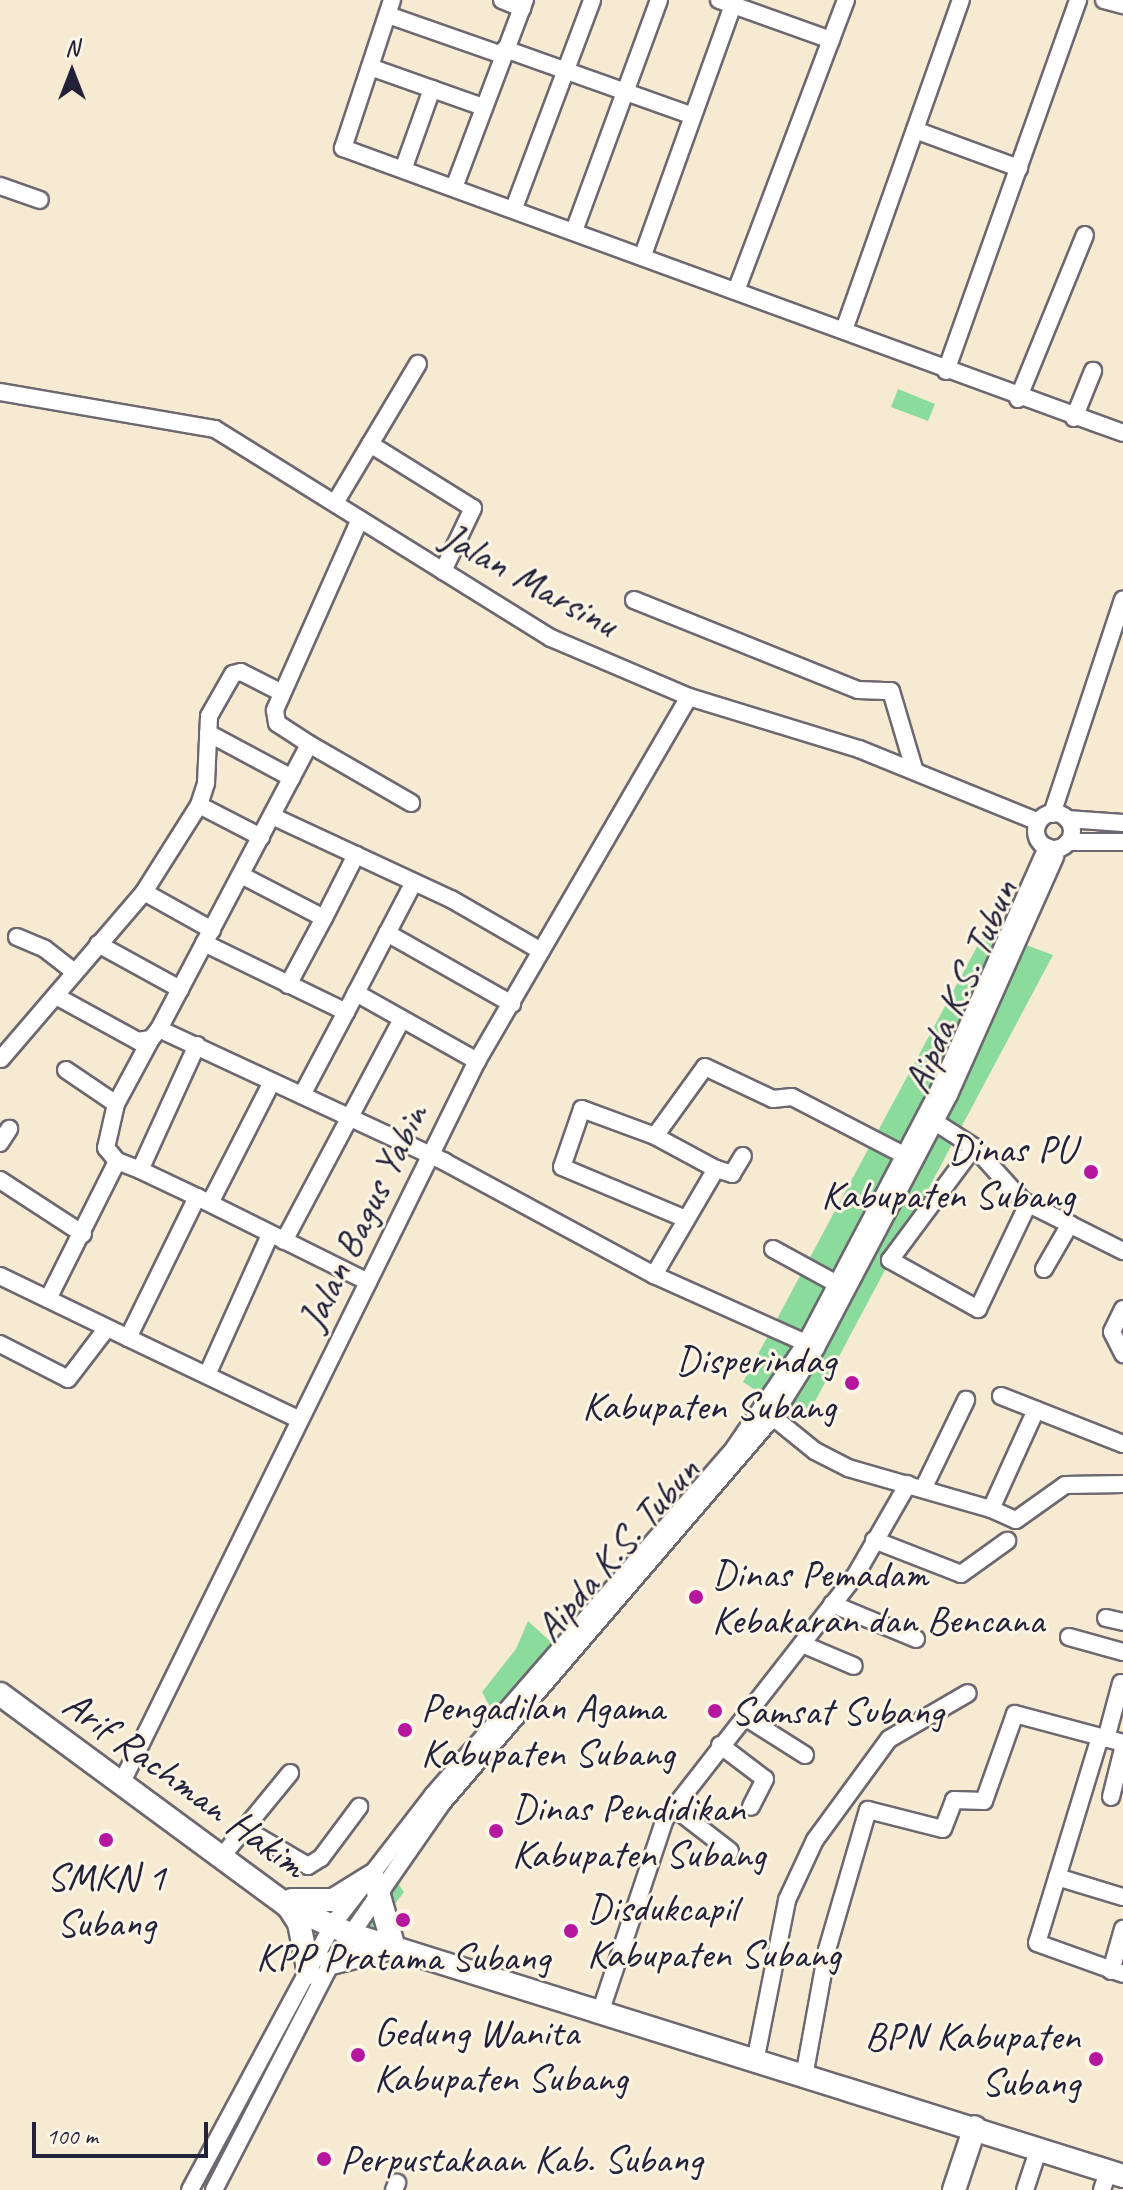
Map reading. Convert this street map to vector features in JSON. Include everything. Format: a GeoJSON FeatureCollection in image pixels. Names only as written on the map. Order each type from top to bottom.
{"type":"FeatureCollection","features":[{"type":"Feature","properties":{"kind":"main road","name":"Arif Rachman Hakim"},"geometry":{"type":"LineString","coordinates":[[0,1694],[123,1780],[284,1902],[346,1923],[393,1948],[755,2062],[975,2127],[1039,2148],[1111,2179]]}},
{"type":"Feature","properties":{"kind":"main road"},"geometry":{"type":"LineString","coordinates":[[284,1902],[333,1900],[375,1884],[393,1948],[331,1963]]}},
{"type":"Feature","properties":{"kind":"main road"},"geometry":{"type":"LineString","coordinates":[[284,1902],[299,1923],[309,1973]]}},
{"type":"Feature","properties":{"kind":"main road"},"geometry":{"type":"LineString","coordinates":[[954,2190],[975,2127]]}},
{"type":"Feature","properties":{"kind":"street"},"geometry":{"type":"LineString","coordinates":[[455,185],[524,4],[502,0]]}},
{"type":"Feature","properties":{"kind":"street"},"geometry":{"type":"LineString","coordinates":[[514,208],[592,0]]}},
{"type":"Feature","properties":{"kind":"street"},"geometry":{"type":"LineString","coordinates":[[574,231],[627,94],[659,0]]}},
{"type":"Feature","properties":{"kind":"street"},"geometry":{"type":"LineString","coordinates":[[736,291],[846,0]]}},
{"type":"Feature","properties":{"kind":"street"},"geometry":{"type":"LineString","coordinates":[[844,330],[961,0]]}},
{"type":"Feature","properties":{"kind":"street"},"geometry":{"type":"LineString","coordinates":[[946,371],[1078,0]]}},
{"type":"Feature","properties":{"kind":"street"},"geometry":{"type":"LineString","coordinates":[[1104,0],[1123,5]]}},
{"type":"Feature","properties":{"kind":"street"},"geometry":{"type":"LineString","coordinates":[[643,255],[729,2],[831,40]]}},
{"type":"Feature","properties":{"kind":"street"},"geometry":{"type":"LineString","coordinates":[[690,115],[565,69],[504,52],[390,8],[343,148],[455,185],[844,330],[1018,399],[1123,433]]}},
{"type":"Feature","properties":{"kind":"street"},"geometry":{"type":"LineString","coordinates":[[370,67],[483,107]]}},
{"type":"Feature","properties":{"kind":"street"},"geometry":{"type":"LineString","coordinates":[[404,167],[432,89]]}},
{"type":"Feature","properties":{"kind":"street"},"geometry":{"type":"LineString","coordinates":[[915,130],[1019,168]]}},
{"type":"Feature","properties":{"kind":"street"},"geometry":{"type":"LineString","coordinates":[[0,186],[40,200]]}},
{"type":"Feature","properties":{"kind":"street"},"geometry":{"type":"LineString","coordinates":[[1018,399],[1085,235]]}},
{"type":"Feature","properties":{"kind":"street"},"geometry":{"type":"LineString","coordinates":[[335,503],[418,364]]}},
{"type":"Feature","properties":{"kind":"street"},"geometry":{"type":"LineString","coordinates":[[1074,418],[1093,371]]}},
{"type":"Feature","properties":{"kind":"street","name":"Jalan Marsinu"},"geometry":{"type":"LineString","coordinates":[[0,392],[198,424],[238,440],[280,465],[359,521],[551,638],[689,697],[859,749],[915,772],[1053,818],[1123,823]]}},
{"type":"Feature","properties":{"kind":"street"},"geometry":{"type":"LineString","coordinates":[[370,444],[473,508],[443,571]]}},
{"type":"Feature","properties":{"kind":"street"},"geometry":{"type":"LineString","coordinates":[[359,521],[275,710],[277,723],[411,803]]}},
{"type":"Feature","properties":{"kind":"street"},"geometry":{"type":"LineString","coordinates":[[1123,599],[1053,818],[1037,836],[1058,846],[1123,842]]}},
{"type":"Feature","properties":{"kind":"street"},"geometry":{"type":"LineString","coordinates":[[634,600],[858,690],[891,691],[915,772]]}},
{"type":"Feature","properties":{"kind":"street"},"geometry":{"type":"LineString","coordinates":[[1,1059],[144,892],[199,805],[206,783],[209,716],[236,673],[282,693]]}},
{"type":"Feature","properties":{"kind":"street","name":"Jalan Bagus Yabin"},"geometry":{"type":"LineString","coordinates":[[123,1780],[298,1419],[477,1061],[689,697]]}},
{"type":"Feature","properties":{"kind":"street"},"geometry":{"type":"LineString","coordinates":[[208,733],[292,778]]}},
{"type":"Feature","properties":{"kind":"street"},"geometry":{"type":"LineString","coordinates":[[309,744],[116,1104],[106,1148],[117,1161],[204,1200],[368,1282]]}},
{"type":"Feature","properties":{"kind":"street"},"geometry":{"type":"LineString","coordinates":[[199,805],[261,837]]}},
{"type":"Feature","properties":{"kind":"street"},"geometry":{"type":"LineString","coordinates":[[272,816],[451,899],[541,951]]}},
{"type":"Feature","properties":{"kind":"street"},"geometry":{"type":"LineString","coordinates":[[1053,818],[1072,830],[1058,846]]}},
{"type":"Feature","properties":{"kind":"street","name":"Aipda K.S. Tubun"},"geometry":{"type":"LineString","coordinates":[[346,1923],[443,1802],[773,1417],[816,1348],[935,1122],[1058,846]]}},
{"type":"Feature","properties":{"kind":"street","name":"Aipda K.S. Tubun"},"geometry":{"type":"LineString","coordinates":[[375,1884],[433,1795],[735,1447],[806,1343],[1058,846]]}},
{"type":"Feature","properties":{"kind":"street"},"geometry":{"type":"LineString","coordinates":[[288,985],[356,855]]}},
{"type":"Feature","properties":{"kind":"street"},"geometry":{"type":"LineString","coordinates":[[241,875],[324,918]]}},
{"type":"Feature","properties":{"kind":"street"},"geometry":{"type":"LineString","coordinates":[[302,1095],[413,884]]}},
{"type":"Feature","properties":{"kind":"street"},"geometry":{"type":"LineString","coordinates":[[144,892],[288,985],[346,1012]]}},
{"type":"Feature","properties":{"kind":"street"},"geometry":{"type":"LineString","coordinates":[[387,933],[512,1004]]}},
{"type":"Feature","properties":{"kind":"street"},"geometry":{"type":"LineString","coordinates":[[17,937],[45,949],[74,972]]}},
{"type":"Feature","properties":{"kind":"street"},"geometry":{"type":"LineString","coordinates":[[98,944],[180,989]]}},
{"type":"Feature","properties":{"kind":"street"},"geometry":{"type":"LineString","coordinates":[[356,993],[477,1061]]}},
{"type":"Feature","properties":{"kind":"street"},"geometry":{"type":"LineString","coordinates":[[56,996],[138,1041],[155,1034],[197,1045],[430,1156],[654,1275],[806,1343]]}},
{"type":"Feature","properties":{"kind":"street"},"geometry":{"type":"LineString","coordinates":[[207,1375],[277,1238],[349,1117],[402,1019]]}},
{"type":"Feature","properties":{"kind":"street"},"geometry":{"type":"LineString","coordinates":[[140,1170],[197,1045]]}},
{"type":"Feature","properties":{"kind":"street"},"geometry":{"type":"LineString","coordinates":[[655,1136],[705,1067],[773,1099],[792,1097],[904,1155]]}},
{"type":"Feature","properties":{"kind":"street"},"geometry":{"type":"LineString","coordinates":[[66,1070],[116,1104]]}},
{"type":"Feature","properties":{"kind":"street"},"geometry":{"type":"LineString","coordinates":[[128,1338],[272,1082]]}},
{"type":"Feature","properties":{"kind":"street"},"geometry":{"type":"LineString","coordinates":[[686,1219],[561,1165],[584,1108],[655,1136],[716,1169],[732,1174],[743,1156]]}},
{"type":"Feature","properties":{"kind":"street"},"geometry":{"type":"LineString","coordinates":[[935,1122],[974,1147],[1028,1204],[1123,1251]]}},
{"type":"Feature","properties":{"kind":"street"},"geometry":{"type":"LineString","coordinates":[[974,1147],[890,1260],[978,1309],[1028,1204]]}},
{"type":"Feature","properties":{"kind":"street"},"geometry":{"type":"LineString","coordinates":[[48,1299],[117,1161]]}},
{"type":"Feature","properties":{"kind":"street"},"geometry":{"type":"LineString","coordinates":[[654,1275],[716,1169]]}},
{"type":"Feature","properties":{"kind":"street"},"geometry":{"type":"LineString","coordinates":[[0,1180],[83,1234]]}},
{"type":"Feature","properties":{"kind":"street"},"geometry":{"type":"LineString","coordinates":[[1044,1269],[1070,1224]]}},
{"type":"Feature","properties":{"kind":"street"},"geometry":{"type":"LineString","coordinates":[[773,1249],[837,1284]]}},
{"type":"Feature","properties":{"kind":"street"},"geometry":{"type":"LineString","coordinates":[[0,1276],[298,1419]]}},
{"type":"Feature","properties":{"kind":"street"},"geometry":{"type":"LineString","coordinates":[[1123,1309],[1112,1332],[1123,1354]]}},
{"type":"Feature","properties":{"kind":"street"},"geometry":{"type":"LineString","coordinates":[[0,1344],[68,1379],[107,1328]]}},
{"type":"Feature","properties":{"kind":"street"},"geometry":{"type":"LineString","coordinates":[[1001,1396],[1123,1444]]}},
{"type":"Feature","properties":{"kind":"street"},"geometry":{"type":"LineString","coordinates":[[600,2013],[647,1860],[673,1807],[832,1604],[874,1540],[916,1486],[966,1400]]}},
{"type":"Feature","properties":{"kind":"street"},"geometry":{"type":"LineString","coordinates":[[991,1509],[1036,1410]]}},
{"type":"Feature","properties":{"kind":"street"},"geometry":{"type":"LineString","coordinates":[[773,1417],[830,1459],[991,1509],[1016,1520],[1065,1485],[1123,1484]]}},
{"type":"Feature","properties":{"kind":"street"},"geometry":{"type":"LineString","coordinates":[[874,1540],[961,1574],[1007,1541]]}},
{"type":"Feature","properties":{"kind":"street"},"geometry":{"type":"LineString","coordinates":[[832,1604],[916,1639]]}},
{"type":"Feature","properties":{"kind":"street"},"geometry":{"type":"LineString","coordinates":[[1106,1618],[1123,1622]]}},
{"type":"Feature","properties":{"kind":"street"},"geometry":{"type":"LineString","coordinates":[[1069,1637],[1123,1652]]}},
{"type":"Feature","properties":{"kind":"street"},"geometry":{"type":"LineString","coordinates":[[802,1644],[854,1666]]}},
{"type":"Feature","properties":{"kind":"street"},"geometry":{"type":"LineString","coordinates":[[1121,1683],[1057,1877],[1038,1946],[1117,1973],[1123,1929]]}},
{"type":"Feature","properties":{"kind":"street"},"geometry":{"type":"LineString","coordinates":[[755,2062],[787,1900],[815,1840],[889,1739],[968,1693]]}},
{"type":"Feature","properties":{"kind":"street"},"geometry":{"type":"LineString","coordinates":[[804,2077],[829,1940],[868,1810],[943,1829],[954,1800],[984,1801],[1015,1714],[1123,1746],[1111,1797]]}},
{"type":"Feature","properties":{"kind":"street"},"geometry":{"type":"LineString","coordinates":[[745,1717],[805,1755]]}},
{"type":"Feature","properties":{"kind":"street"},"geometry":{"type":"LineString","coordinates":[[720,1745],[765,1779],[751,1807]]}},
{"type":"Feature","properties":{"kind":"street"},"geometry":{"type":"LineString","coordinates":[[223,1855],[290,1773]]}},
{"type":"Feature","properties":{"kind":"street"},"geometry":{"type":"LineString","coordinates":[[245,1829],[308,1866],[321,1858],[359,1807]]}},
{"type":"Feature","properties":{"kind":"street"},"geometry":{"type":"LineString","coordinates":[[673,1807],[730,1851]]}},
{"type":"Feature","properties":{"kind":"street"},"geometry":{"type":"LineString","coordinates":[[1057,1877],[1123,1897]]}},
{"type":"Feature","properties":{"kind":"street"},"geometry":{"type":"LineString","coordinates":[[214,2190],[331,1963],[346,1923]]}},
{"type":"Feature","properties":{"kind":"street"},"geometry":{"type":"LineString","coordinates":[[190,2190],[309,1973],[346,1923]]}},
{"type":"Feature","properties":{"kind":"street"},"geometry":{"type":"LineString","coordinates":[[1025,2190],[1039,2148]]}},
{"type":"Feature","properties":{"kind":"green space"},"geometry":{"type":"Polygon","coordinates":[[[898,389],[935,404],[928,421],[891,407],[898,389]]]}},
{"type":"Feature","properties":{"kind":"green space"},"geometry":{"type":"Polygon","coordinates":[[[986,930],[1053,955],[804,1422],[743,1382],[986,930]]]}},
{"type":"Feature","properties":{"kind":"green space"},"geometry":{"type":"Polygon","coordinates":[[[528,1621],[563,1653],[500,1726],[482,1692],[516,1649],[528,1621]]]}},
{"type":"Feature","properties":{"kind":"green space"},"geometry":{"type":"Polygon","coordinates":[[[387,1868],[404,1892],[388,1913],[388,1943],[350,1929],[349,1920],[387,1868]]]}},
{"type":"Feature","properties":{"kind":"place","name":"Dinas PU Kabupaten Subang"},"geometry":{"type":"Point","coordinates":[1091,1172]}},
{"type":"Feature","properties":{"kind":"place","name":"Disperindag Kabupaten Subang"},"geometry":{"type":"Point","coordinates":[852,1383]}},
{"type":"Feature","properties":{"kind":"place","name":"Dinas Pemadam Kebakaran dan Bencana"},"geometry":{"type":"Point","coordinates":[696,1597]}},
{"type":"Feature","properties":{"kind":"place","name":"Samsat Subang"},"geometry":{"type":"Point","coordinates":[715,1711]}},
{"type":"Feature","properties":{"kind":"place","name":"Pengadilan Agama Kabupaten Subang"},"geometry":{"type":"Point","coordinates":[405,1730]}},
{"type":"Feature","properties":{"kind":"place","name":"Dinas Pendidikan Kabupaten Subang"},"geometry":{"type":"Point","coordinates":[496,1831]}},
{"type":"Feature","properties":{"kind":"place","name":"SMKN 1 Subang"},"geometry":{"type":"Point","coordinates":[106,1840]}},
{"type":"Feature","properties":{"kind":"place","name":"KPP Pratama Subang"},"geometry":{"type":"Point","coordinates":[403,1920]}},
{"type":"Feature","properties":{"kind":"place","name":"Disdukcapil Kabupaten Subang"},"geometry":{"type":"Point","coordinates":[571,1931]}},
{"type":"Feature","properties":{"kind":"place","name":"Gedung Wanita Kabupaten Subang"},"geometry":{"type":"Point","coordinates":[358,2055]}},
{"type":"Feature","properties":{"kind":"place","name":"BPN Kabupaten Subang"},"geometry":{"type":"Point","coordinates":[1096,2059]}},
{"type":"Feature","properties":{"kind":"place","name":"Perpustakaan Kab. Subang"},"geometry":{"type":"Point","coordinates":[324,2159]}}]}
